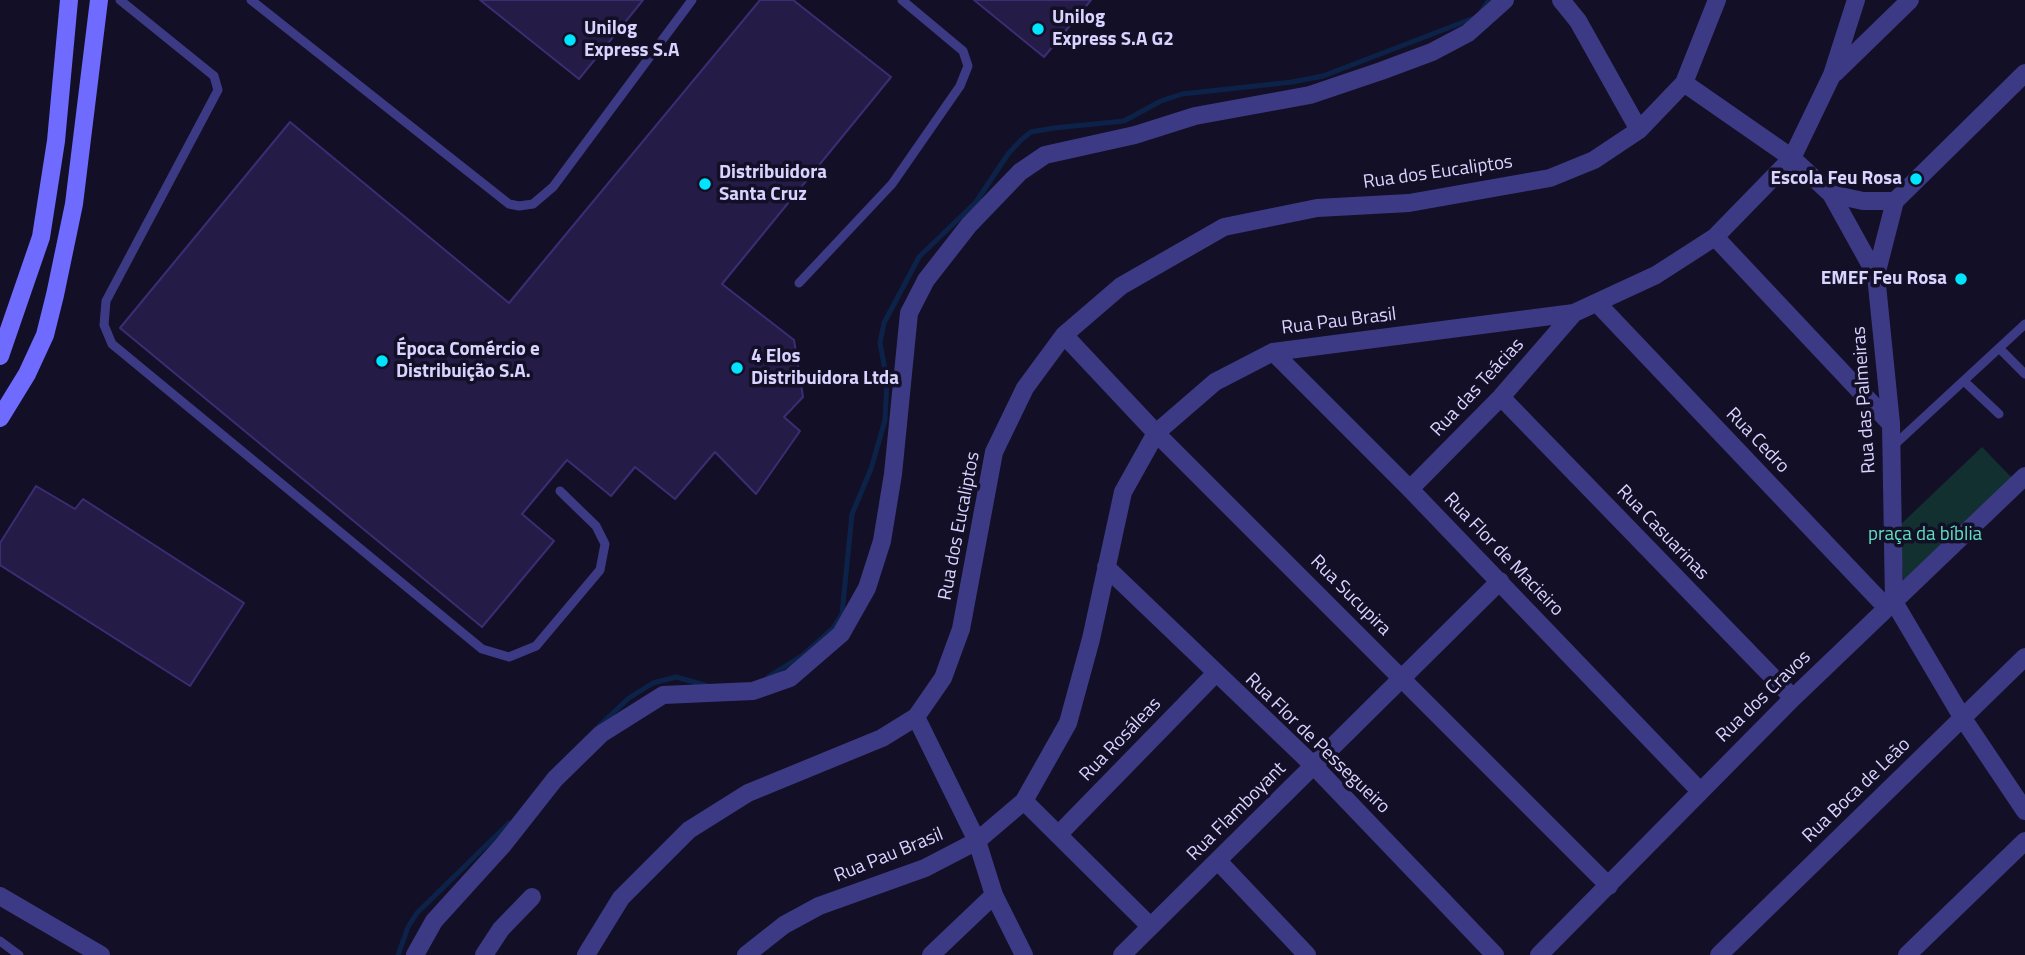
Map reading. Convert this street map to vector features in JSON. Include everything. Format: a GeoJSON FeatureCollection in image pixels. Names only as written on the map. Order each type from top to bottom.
{"type":"FeatureCollection","features":[{"type":"Feature","properties":{"kind":"main road"},"geometry":{"type":"LineString","coordinates":[[0,356],[41,237],[56,141],[69,0]]}},
{"type":"Feature","properties":{"kind":"main road"},"geometry":{"type":"LineString","coordinates":[[0,418],[27,374],[45,335],[55,295],[74,204],[99,0]]}},
{"type":"Feature","properties":{"kind":"street"},"geometry":{"type":"LineString","coordinates":[[415,955],[434,921],[503,845],[555,779],[601,734],[663,695],[753,691],[790,678],[841,634],[867,588],[882,541],[893,474],[909,313],[935,269],[969,225],[1020,172],[1045,155],[1135,135],[1195,116],[1310,95],[1381,71],[1432,52],[1468,33],[1505,0]]}},
{"type":"Feature","properties":{"kind":"street"},"geometry":{"type":"LineString","coordinates":[[1562,0],[1578,21],[1639,131]]}},
{"type":"Feature","properties":{"kind":"street","name":"Rua dos Eucaliptos"},"geometry":{"type":"LineString","coordinates":[[586,955],[621,898],[689,830],[748,793],[882,738],[916,718],[943,678],[961,629],[994,452],[1024,388],[1064,335],[1121,286],[1224,227],[1317,208],[1409,202],[1550,178],[1594,160],[1639,131],[1684,83],[1717,0]]}},
{"type":"Feature","properties":{"kind":"street","name":"Rua Pau Brasil"},"geometry":{"type":"LineString","coordinates":[[746,955],[784,925],[819,906],[925,868],[977,841],[1024,801],[1068,723],[1123,492],[1156,433],[1215,382],[1273,352],[1574,313],[1656,275],[1715,237],[1792,158],[1832,75],[1856,0]]}},
{"type":"Feature","properties":{"kind":"street"},"geometry":{"type":"LineString","coordinates":[[1832,75],[1910,0]]}},
{"type":"Feature","properties":{"kind":"street"},"geometry":{"type":"LineString","coordinates":[[1831,194],[1863,201],[1895,201],[2025,73]]}},
{"type":"Feature","properties":{"kind":"street"},"geometry":{"type":"LineString","coordinates":[[1684,83],[1792,158],[1831,194],[1876,275]]}},
{"type":"Feature","properties":{"kind":"street","name":"Rua das Palmeiras"},"geometry":{"type":"LineString","coordinates":[[1895,201],[1876,275],[1891,424],[1891,605],[2025,811]]}},
{"type":"Feature","properties":{"kind":"street"},"geometry":{"type":"LineString","coordinates":[[1715,237],[1891,424]]}},
{"type":"Feature","properties":{"kind":"street","name":"Rua Cedro"},"geometry":{"type":"LineString","coordinates":[[1597,303],[1891,605]]}},
{"type":"Feature","properties":{"kind":"street","name":"Rua das Teácias"},"geometry":{"type":"LineString","coordinates":[[1410,489],[1501,397],[1574,313]]}},
{"type":"Feature","properties":{"kind":"street","name":"Rua Sucupira"},"geometry":{"type":"LineString","coordinates":[[1064,335],[1156,433],[1609,886]]}},
{"type":"Feature","properties":{"kind":"street","name":"Rua Flor de Macieiro"},"geometry":{"type":"LineString","coordinates":[[1273,352],[1410,489],[1699,790]]}},
{"type":"Feature","properties":{"kind":"street","name":"Rua Casuarinas"},"geometry":{"type":"LineString","coordinates":[[1501,397],[1793,698]]}},
{"type":"Feature","properties":{"kind":"street","name":"Rua dos Cravos"},"geometry":{"type":"LineString","coordinates":[[1539,955],[1609,886],[1699,790],[2025,476]]}},
{"type":"Feature","properties":{"kind":"street","name":"Rua Flor de Pessegueiro"},"geometry":{"type":"LineString","coordinates":[[1106,567],[1314,766],[1495,955]]}},
{"type":"Feature","properties":{"kind":"street","name":"Rua Flamboyant"},"geometry":{"type":"LineString","coordinates":[[1122,955],[1500,582]]}},
{"type":"Feature","properties":{"kind":"street","name":"Rua Boca de Leão"},"geometry":{"type":"LineString","coordinates":[[1719,955],[2025,657]]}},
{"type":"Feature","properties":{"kind":"street","name":"Rua Rosáleas"},"geometry":{"type":"LineString","coordinates":[[1058,835],[1215,674]]}},
{"type":"Feature","properties":{"kind":"street"},"geometry":{"type":"LineString","coordinates":[[916,718],[977,841],[994,895],[1024,955]]}},
{"type":"Feature","properties":{"kind":"street"},"geometry":{"type":"LineString","coordinates":[[1024,801],[1150,926]]}},
{"type":"Feature","properties":{"kind":"street"},"geometry":{"type":"LineString","coordinates":[[1907,955],[2025,841]]}},
{"type":"Feature","properties":{"kind":"street"},"geometry":{"type":"LineString","coordinates":[[1218,861],[1307,955]]}},
{"type":"Feature","properties":{"kind":"street"},"geometry":{"type":"LineString","coordinates":[[931,955],[994,895]]}},
{"type":"Feature","properties":{"kind":"street"},"geometry":{"type":"LineString","coordinates":[[0,896],[101,955]]}},
{"type":"Feature","properties":{"kind":"street"},"geometry":{"type":"LineString","coordinates":[[484,955],[501,929],[533,897]]}},
{"type":"Feature","properties":{"kind":"lane"},"geometry":{"type":"LineString","coordinates":[[120,0],[214,76],[218,90],[106,301],[104,326],[112,344],[482,649],[509,657],[536,646],[600,570],[605,544],[596,526],[560,491]]}},
{"type":"Feature","properties":{"kind":"lane"},"geometry":{"type":"LineString","coordinates":[[251,0],[509,204],[519,206],[533,204],[553,187],[692,0]]}},
{"type":"Feature","properties":{"kind":"lane"},"geometry":{"type":"LineString","coordinates":[[799,283],[892,184],[960,86],[968,66],[963,51],[902,0]]}},
{"type":"Feature","properties":{"kind":"lane"},"geometry":{"type":"LineString","coordinates":[[1891,448],[2025,324]]}},
{"type":"Feature","properties":{"kind":"lane"},"geometry":{"type":"LineString","coordinates":[[2000,349],[2025,374]]}},
{"type":"Feature","properties":{"kind":"lane"},"geometry":{"type":"LineString","coordinates":[[1965,382],[1999,414]]}},
{"type":"Feature","properties":{"kind":"lane"},"geometry":{"type":"LineString","coordinates":[[0,941],[19,955]]}},
{"type":"Feature","properties":{"kind":"green space","name":"praça da bíblia"},"geometry":{"type":"Polygon","coordinates":[[[1982,447],[2014,480],[1904,589],[1899,526],[1982,447]]]}},
{"type":"Feature","properties":{"kind":"building","name":"Unilog Express S.A"},"geometry":{"type":"Polygon","coordinates":[[[480,0],[643,0],[579,79],[480,0]]]}},
{"type":"Feature","properties":{"kind":"building","name":"Época Comércio e Distribuição S.A."},"geometry":{"type":"Polygon","coordinates":[[[760,0],[793,0],[891,77],[722,284],[794,340],[803,397],[784,417],[800,431],[756,494],[715,452],[675,499],[635,467],[611,496],[567,460],[522,514],[554,541],[482,627],[120,328],[290,122],[509,303],[760,0]]]}},
{"type":"Feature","properties":{"kind":"building","name":"Unilog Express S.A G2"},"geometry":{"type":"Polygon","coordinates":[[[974,0],[1091,0],[1044,57],[974,0]]]}},
{"type":"Feature","properties":{"kind":"building"},"geometry":{"type":"Polygon","coordinates":[[[36,486],[75,509],[83,499],[244,603],[190,686],[0,565],[0,543],[36,486]]]}},
{"type":"Feature","properties":{"kind":"waterway"},"geometry":{"type":"LineString","coordinates":[[1481,12],[1489,0]]}},
{"type":"Feature","properties":{"kind":"waterway"},"geometry":{"type":"LineString","coordinates":[[768,677],[803,655],[833,628],[842,614],[852,514],[871,469],[885,420],[887,380],[880,343],[884,323],[919,257],[976,202],[1008,154],[1022,139],[1031,132],[1124,121],[1161,101],[1182,94],[1323,76],[1474,18]]}},
{"type":"Feature","properties":{"kind":"waterway"},"geometry":{"type":"LineString","coordinates":[[599,726],[629,698],[653,683],[676,677],[708,686]]}},
{"type":"Feature","properties":{"kind":"waterway"},"geometry":{"type":"LineString","coordinates":[[398,955],[408,927],[417,913],[509,823]]}},
{"type":"Feature","properties":{"kind":"place","name":"Unilog Express S.A G2"},"geometry":{"type":"Point","coordinates":[1038,29]}},
{"type":"Feature","properties":{"kind":"place","name":"Unilog Express S.A"},"geometry":{"type":"Point","coordinates":[570,40]}},
{"type":"Feature","properties":{"kind":"place","name":"Escola Feu Rosa"},"geometry":{"type":"Point","coordinates":[1916,179]}},
{"type":"Feature","properties":{"kind":"place","name":"Distribuidora Santa Cruz"},"geometry":{"type":"Point","coordinates":[705,184]}},
{"type":"Feature","properties":{"kind":"place","name":"EMEF Feu Rosa"},"geometry":{"type":"Point","coordinates":[1961,279]}},
{"type":"Feature","properties":{"kind":"place","name":"Época Comércio e Distribuição S.A."},"geometry":{"type":"Point","coordinates":[382,361]}},
{"type":"Feature","properties":{"kind":"place","name":"4 Elos Distribuidora Ltda"},"geometry":{"type":"Point","coordinates":[737,368]}}]}
